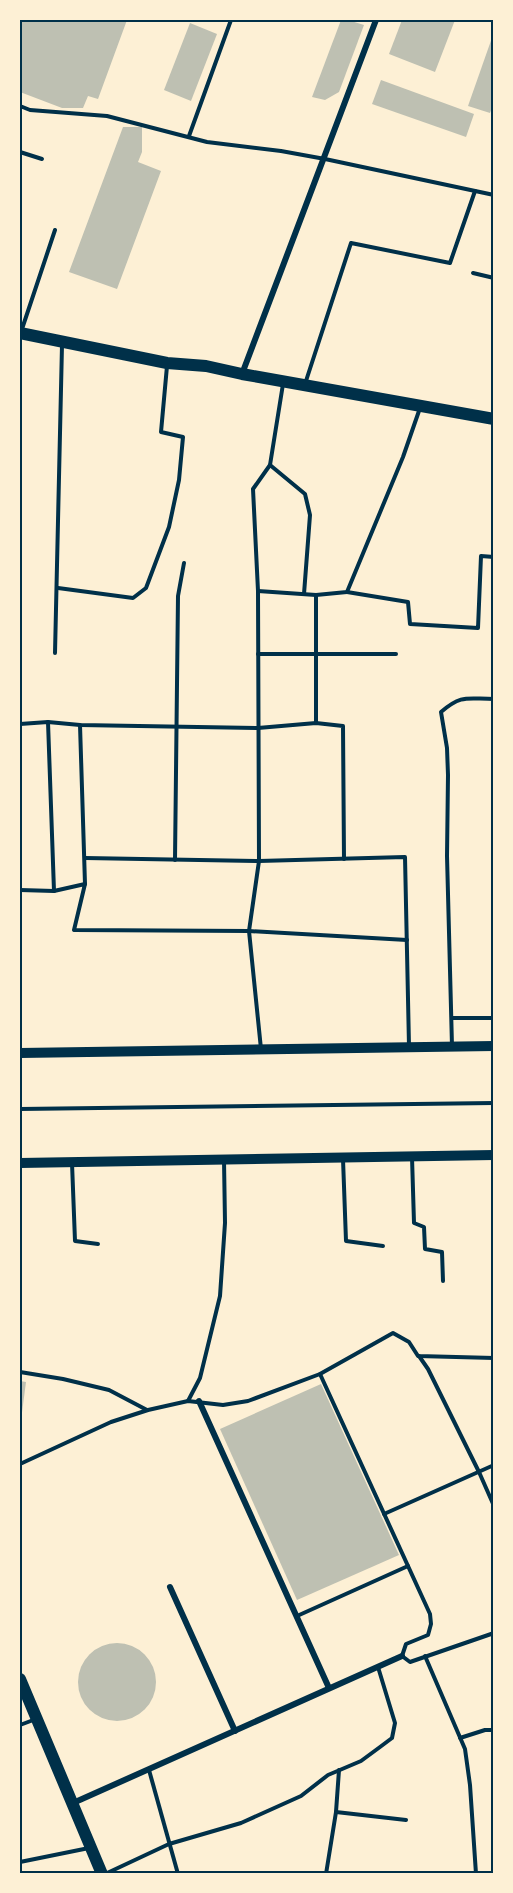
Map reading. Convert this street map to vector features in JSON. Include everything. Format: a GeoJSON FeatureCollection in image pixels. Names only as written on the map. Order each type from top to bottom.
{"type":"FeatureCollection","features":[{"type":"Feature","properties":{"kind":"main road"},"geometry":{"type":"LineString","coordinates":[[20,333],[167,363],[206,366],[494,419]]}},
{"type":"Feature","properties":{"kind":"main road"},"geometry":{"type":"LineString","coordinates":[[20,1679],[103,1874]]}},
{"type":"Feature","properties":{"kind":"street"},"geometry":{"type":"LineString","coordinates":[[242,374],[376,20]]}},
{"type":"Feature","properties":{"kind":"street"},"geometry":{"type":"LineString","coordinates":[[20,1053],[494,1046]]}},
{"type":"Feature","properties":{"kind":"street"},"geometry":{"type":"LineString","coordinates":[[20,1163],[494,1155]]}},
{"type":"Feature","properties":{"kind":"street"},"geometry":{"type":"LineString","coordinates":[[199,1401],[329,1688]]}},
{"type":"Feature","properties":{"kind":"street"},"geometry":{"type":"LineString","coordinates":[[170,1587],[235,1731]]}},
{"type":"Feature","properties":{"kind":"street"},"geometry":{"type":"LineString","coordinates":[[73,1803],[402,1656]]}},
{"type":"Feature","properties":{"kind":"lane"},"geometry":{"type":"LineString","coordinates":[[189,136],[231,20]]}},
{"type":"Feature","properties":{"kind":"lane"},"geometry":{"type":"LineString","coordinates":[[20,106],[30,110],[107,116],[207,142],[325,159],[494,195]]}},
{"type":"Feature","properties":{"kind":"lane"},"geometry":{"type":"LineString","coordinates":[[20,152],[42,159]]}},
{"type":"Feature","properties":{"kind":"lane"},"geometry":{"type":"LineString","coordinates":[[304,384],[351,243],[450,263],[476,191]]}},
{"type":"Feature","properties":{"kind":"lane"},"geometry":{"type":"LineString","coordinates":[[20,333],[55,230]]}},
{"type":"Feature","properties":{"kind":"lane"},"geometry":{"type":"LineString","coordinates":[[473,273],[494,278]]}},
{"type":"Feature","properties":{"kind":"lane"},"geometry":{"type":"LineString","coordinates":[[55,653],[62,340]]}},
{"type":"Feature","properties":{"kind":"lane"},"geometry":{"type":"LineString","coordinates":[[58,588],[133,598],[146,588],[169,527],[179,480],[183,437],[161,432],[167,363]]}},
{"type":"Feature","properties":{"kind":"lane"},"geometry":{"type":"LineString","coordinates":[[261,1050],[249,931],[259,861],[258,591],[253,489],[270,465],[284,381]]}},
{"type":"Feature","properties":{"kind":"lane"},"geometry":{"type":"LineString","coordinates":[[347,592],[403,457],[421,406]]}},
{"type":"Feature","properties":{"kind":"lane"},"geometry":{"type":"LineString","coordinates":[[270,465],[305,494],[310,515],[304,594]]}},
{"type":"Feature","properties":{"kind":"lane"},"geometry":{"type":"LineString","coordinates":[[258,591],[316,595],[347,592],[408,602],[410,624],[478,628],[481,556],[494,557]]}},
{"type":"Feature","properties":{"kind":"lane"},"geometry":{"type":"LineString","coordinates":[[175,860],[178,596],[184,563]]}},
{"type":"Feature","properties":{"kind":"lane"},"geometry":{"type":"LineString","coordinates":[[316,595],[316,723]]}},
{"type":"Feature","properties":{"kind":"lane"},"geometry":{"type":"LineString","coordinates":[[258,654],[396,654]]}},
{"type":"Feature","properties":{"kind":"lane"},"geometry":{"type":"LineString","coordinates":[[452,1047],[447,856],[448,775],[447,748],[441,712],[454,700],[462,698],[494,699]]}},
{"type":"Feature","properties":{"kind":"lane"},"geometry":{"type":"LineString","coordinates":[[20,724],[48,722],[80,725],[258,728],[316,723],[343,726],[344,859]]}},
{"type":"Feature","properties":{"kind":"lane"},"geometry":{"type":"LineString","coordinates":[[48,722],[54,891]]}},
{"type":"Feature","properties":{"kind":"lane"},"geometry":{"type":"LineString","coordinates":[[80,725],[85,884],[74,930],[249,931],[407,940]]}},
{"type":"Feature","properties":{"kind":"lane"},"geometry":{"type":"LineString","coordinates":[[85,858],[259,861],[405,857],[409,1048]]}},
{"type":"Feature","properties":{"kind":"lane"},"geometry":{"type":"LineString","coordinates":[[20,890],[54,891],[85,884]]}},
{"type":"Feature","properties":{"kind":"lane"},"geometry":{"type":"LineString","coordinates":[[452,1018],[494,1018]]}},
{"type":"Feature","properties":{"kind":"lane"},"geometry":{"type":"LineString","coordinates":[[20,1110],[494,1103]]}},
{"type":"Feature","properties":{"kind":"lane"},"geometry":{"type":"LineString","coordinates":[[412,1157],[414,1223],[424,1227],[424,1250],[442,1252],[443,1281]]}},
{"type":"Feature","properties":{"kind":"lane"},"geometry":{"type":"LineString","coordinates":[[343,1158],[346,1241],[383,1246]]}},
{"type":"Feature","properties":{"kind":"lane"},"geometry":{"type":"LineString","coordinates":[[188,1401],[200,1378],[220,1296],[225,1223],[224,1160]]}},
{"type":"Feature","properties":{"kind":"lane"},"geometry":{"type":"LineString","coordinates":[[72,1162],[75,1241],[98,1244]]}},
{"type":"Feature","properties":{"kind":"lane"},"geometry":{"type":"LineString","coordinates":[[20,1464],[111,1422],[148,1410],[188,1401],[223,1405],[248,1401],[320,1374],[393,1333],[409,1342],[428,1370],[494,1506]]}},
{"type":"Feature","properties":{"kind":"lane"},"geometry":{"type":"LineString","coordinates":[[418,1356],[494,1358]]}},
{"type":"Feature","properties":{"kind":"lane"},"geometry":{"type":"LineString","coordinates":[[20,1372],[109,1390],[148,1410]]}},
{"type":"Feature","properties":{"kind":"lane"},"geometry":{"type":"LineString","coordinates":[[320,1374],[430,1614],[431,1624],[428,1635],[406,1644],[402,1656],[410,1662],[494,1633]]}},
{"type":"Feature","properties":{"kind":"lane"},"geometry":{"type":"LineString","coordinates":[[384,1514],[494,1465]]}},
{"type":"Feature","properties":{"kind":"lane"},"geometry":{"type":"LineString","coordinates":[[297,1616],[408,1566]]}},
{"type":"Feature","properties":{"kind":"lane"},"geometry":{"type":"LineString","coordinates":[[425,1656],[465,1749],[470,1785],[476,1874]]}},
{"type":"Feature","properties":{"kind":"lane"},"geometry":{"type":"LineString","coordinates":[[103,1874],[169,1844],[241,1823],[301,1796],[328,1775],[361,1761],[392,1738],[395,1723],[378,1667]]}},
{"type":"Feature","properties":{"kind":"lane"},"geometry":{"type":"LineString","coordinates":[[20,1725],[37,1719]]}},
{"type":"Feature","properties":{"kind":"lane"},"geometry":{"type":"LineString","coordinates":[[460,1738],[485,1730],[494,1730]]}},
{"type":"Feature","properties":{"kind":"lane"},"geometry":{"type":"LineString","coordinates":[[149,1770],[178,1874]]}},
{"type":"Feature","properties":{"kind":"lane"},"geometry":{"type":"LineString","coordinates":[[326,1874],[336,1812],[339,1770]]}},
{"type":"Feature","properties":{"kind":"lane"},"geometry":{"type":"LineString","coordinates":[[336,1812],[406,1820]]}},
{"type":"Feature","properties":{"kind":"lane"},"geometry":{"type":"LineString","coordinates":[[20,1862],[91,1847]]}},
{"type":"Feature","properties":{"kind":"building"},"geometry":{"type":"Polygon","coordinates":[[[20,20],[127,20],[98,99],[88,96],[83,108],[62,108],[20,92],[20,20]]]}},
{"type":"Feature","properties":{"kind":"building"},"geometry":{"type":"Polygon","coordinates":[[[341,20],[364,25],[339,92],[325,100],[312,97],[341,20]]]}},
{"type":"Feature","properties":{"kind":"building"},"geometry":{"type":"Polygon","coordinates":[[[402,20],[455,20],[435,72],[389,54],[402,20]]]}},
{"type":"Feature","properties":{"kind":"building"},"geometry":{"type":"Polygon","coordinates":[[[190,23],[217,34],[191,101],[164,90],[190,23]]]}},
{"type":"Feature","properties":{"kind":"building"},"geometry":{"type":"Polygon","coordinates":[[[494,32],[494,102],[490,113],[468,106],[494,32]]]}},
{"type":"Feature","properties":{"kind":"building"},"geometry":{"type":"Polygon","coordinates":[[[381,80],[474,114],[466,137],[372,104],[381,80]]]}},
{"type":"Feature","properties":{"kind":"building"},"geometry":{"type":"Polygon","coordinates":[[[123,127],[142,127],[142,152],[138,162],[161,171],[117,289],[69,272],[123,127]]]}},
{"type":"Feature","properties":{"kind":"building"},"geometry":{"type":"Polygon","coordinates":[[[20,1381],[26,1382],[21,1420],[20,1420],[20,1381]]]}},
{"type":"Feature","properties":{"kind":"building"},"geometry":{"type":"Polygon","coordinates":[[[321,1384],[399,1555],[297,1600],[220,1429],[321,1384]]]}},
{"type":"Feature","properties":{"kind":"building"},"geometry":{"type":"Polygon","coordinates":[[[117,1643],[132,1646],[145,1654],[153,1667],[156,1682],[153,1697],[145,1710],[132,1718],[117,1721],[102,1718],[89,1710],[81,1697],[78,1682],[81,1667],[89,1654],[102,1646],[117,1643]]]}}]}
